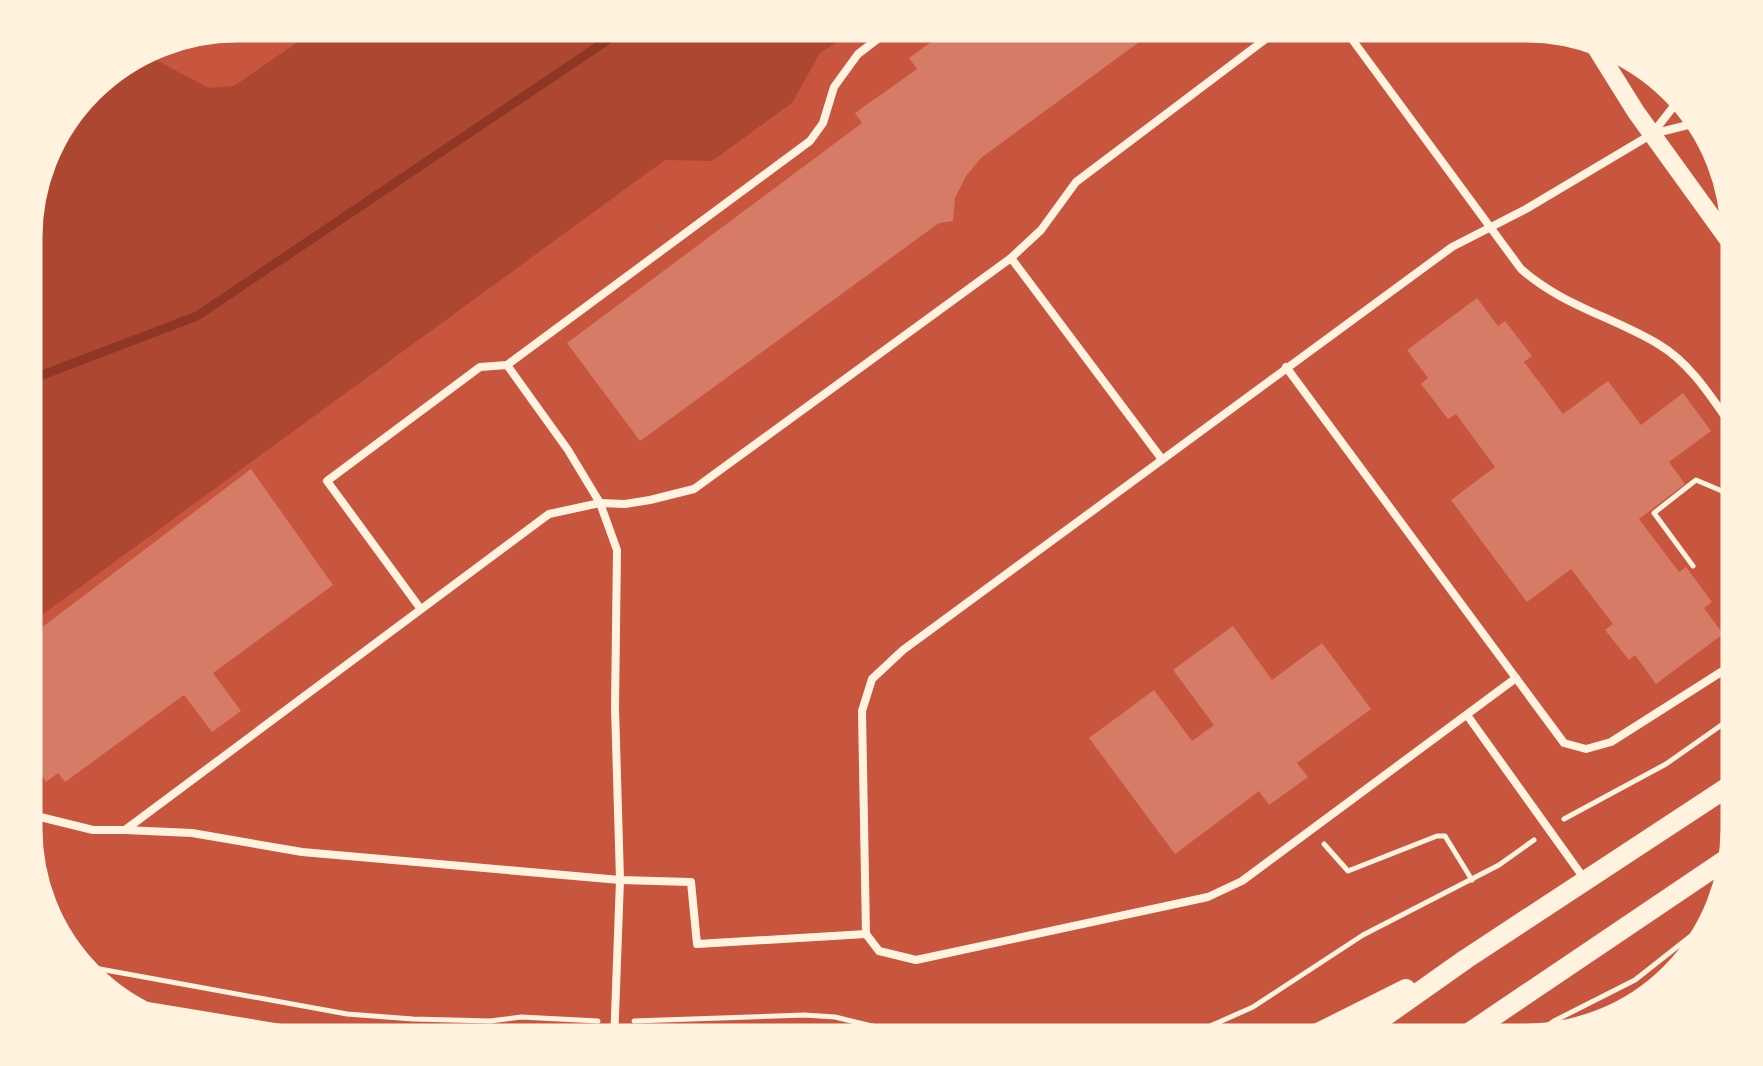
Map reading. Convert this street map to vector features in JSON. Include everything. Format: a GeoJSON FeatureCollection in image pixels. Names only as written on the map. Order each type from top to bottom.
{"type":"FeatureCollection","features":[{"type":"Feature","properties":{"kind":"main road"},"geometry":{"type":"LineString","coordinates":[[1371,1026],[1723,790]]}},
{"type":"Feature","properties":{"kind":"main road"},"geometry":{"type":"LineString","coordinates":[[1479,1026],[1720,864]]}},
{"type":"Feature","properties":{"kind":"main road"},"geometry":{"type":"LineString","coordinates":[[1332,1026],[1466,960]]}},
{"type":"Feature","properties":{"kind":"street"},"geometry":{"type":"LineString","coordinates":[[1602,55],[1652,134],[1723,232]]}},
{"type":"Feature","properties":{"kind":"lane"},"geometry":{"type":"LineString","coordinates":[[420,608],[327,481],[480,367],[507,365],[810,141],[823,123],[834,87],[858,54],[876,40]]}},
{"type":"Feature","properties":{"kind":"lane"},"geometry":{"type":"LineString","coordinates":[[125,830],[549,514],[600,503],[625,504],[694,489],[1011,258],[1041,230],[1076,182],[1264,40]]}},
{"type":"Feature","properties":{"kind":"lane"},"geometry":{"type":"LineString","coordinates":[[1353,40],[1522,269],[1543,288],[1658,344],[1683,361],[1723,415]]}},
{"type":"Feature","properties":{"kind":"lane"},"geometry":{"type":"LineString","coordinates":[[1652,134],[1673,107]]}},
{"type":"Feature","properties":{"kind":"lane"},"geometry":{"type":"LineString","coordinates":[[1516,678],[1242,881],[1208,897],[916,960],[880,951],[866,934],[862,710],[872,679],[904,650],[1161,458],[1452,247],[1652,134],[1688,125]]}},
{"type":"Feature","properties":{"kind":"lane"},"geometry":{"type":"LineString","coordinates":[[1011,258],[1161,458]]}},
{"type":"Feature","properties":{"kind":"lane"},"geometry":{"type":"LineString","coordinates":[[507,365],[568,450],[600,503],[617,550],[620,880],[616,1026]]}},
{"type":"Feature","properties":{"kind":"lane"},"geometry":{"type":"LineString","coordinates":[[1286,367],[1564,743],[1586,749],[1611,742],[1723,671]]}},
{"type":"Feature","properties":{"kind":"lane"},"geometry":{"type":"LineString","coordinates":[[1467,715],[1586,880]]}},
{"type":"Feature","properties":{"kind":"lane"},"geometry":{"type":"LineString","coordinates":[[40,817],[94,830],[192,833],[302,852],[620,880],[691,882],[697,944],[866,934]]}},
{"type":"Feature","properties":{"kind":"path"},"geometry":{"type":"LineString","coordinates":[[1693,566],[1654,512],[1696,480],[1723,492]]}},
{"type":"Feature","properties":{"kind":"path"},"geometry":{"type":"LineString","coordinates":[[1210,1026],[1253,1007],[1382,925],[1472,880],[1570,815],[1689,750],[1723,725]]}},
{"type":"Feature","properties":{"kind":"path"},"geometry":{"type":"LineString","coordinates":[[1324,844],[1348,871],[1445,836],[1472,880]]}},
{"type":"Feature","properties":{"kind":"path"},"geometry":{"type":"LineString","coordinates":[[1549,1024],[1635,980],[1691,936]]}},
{"type":"Feature","properties":{"kind":"path"},"geometry":{"type":"LineString","coordinates":[[101,971],[384,1018],[490,1021],[521,1017],[616,1022],[804,1015],[836,1017],[873,1026]]}},
{"type":"Feature","properties":{"kind":"shaded area"},"geometry":{"type":"Polygon","coordinates":[[[300,40],[841,40],[820,53],[792,103],[712,161],[665,160],[40,616],[40,237],[50,174],[66,139],[89,107],[128,73],[154,59],[209,88],[234,86],[300,40]]]}},
{"type":"Feature","properties":{"kind":"building"},"geometry":{"type":"Polygon","coordinates":[[[934,40],[1142,40],[981,158],[955,198],[953,221],[939,223],[640,441],[567,343],[862,123],[855,113],[917,69],[909,58],[934,40]]]}},
{"type":"Feature","properties":{"kind":"building"},"geometry":{"type":"Polygon","coordinates":[[[1477,298],[1498,326],[1505,321],[1532,356],[1524,362],[1563,414],[1608,381],[1641,425],[1683,393],[1711,431],[1669,462],[1685,484],[1639,519],[1679,572],[1686,567],[1712,602],[1704,608],[1723,634],[1656,684],[1635,655],[1629,660],[1605,630],[1613,624],[1571,569],[1527,602],[1451,500],[1495,467],[1456,414],[1448,419],[1421,384],[1428,378],[1407,350],[1477,298]]]}},
{"type":"Feature","properties":{"kind":"building"},"geometry":{"type":"Polygon","coordinates":[[[251,469],[333,585],[213,673],[241,711],[212,732],[184,695],[65,782],[58,773],[46,782],[40,773],[40,629],[251,469]]]}},
{"type":"Feature","properties":{"kind":"building"},"geometry":{"type":"Polygon","coordinates":[[[1233,626],[1272,680],[1322,643],[1371,709],[1297,763],[1308,777],[1269,805],[1259,791],[1175,854],[1089,738],[1154,690],[1192,741],[1214,725],[1173,670],[1233,626]]]}},
{"type":"Feature","properties":{"kind":"waterway"},"geometry":{"type":"LineString","coordinates":[[40,376],[197,316],[608,40]]}}]}
